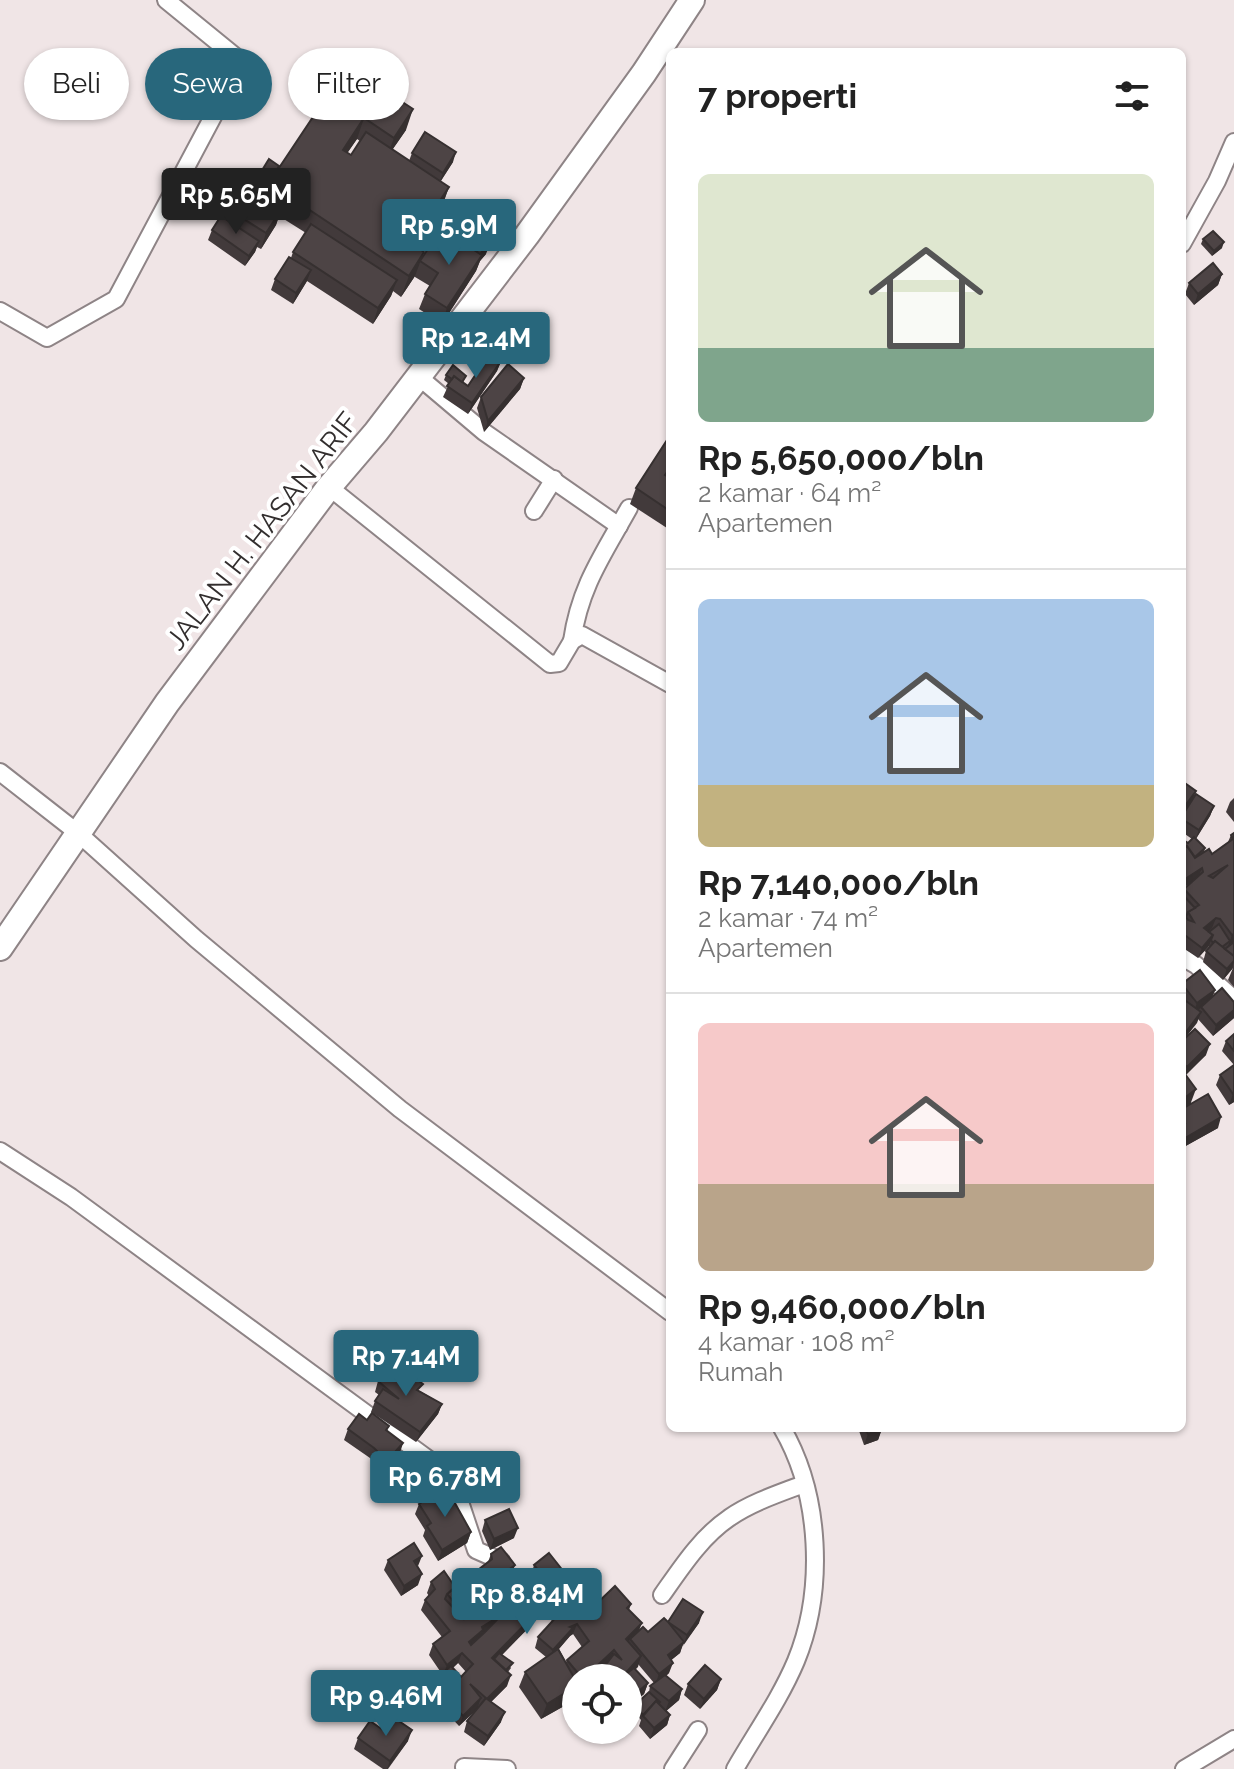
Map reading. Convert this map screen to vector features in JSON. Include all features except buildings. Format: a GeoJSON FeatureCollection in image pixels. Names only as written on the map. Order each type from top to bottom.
{"type":"FeatureCollection","features":[{"type":"Feature","properties":{"kind":"main road","name":"JALAN H. HASAN ARIF"},"geometry":{"type":"LineString","coordinates":[[0,948],[167,703],[329,487],[419,377],[527,235],[644,73],[692,0]]}},
{"type":"Feature","properties":{"kind":"street"},"geometry":{"type":"LineString","coordinates":[[0,311],[47,338],[116,299],[242,62],[166,0]]}},
{"type":"Feature","properties":{"kind":"street"},"geometry":{"type":"LineString","coordinates":[[1186,237],[1217,181],[1234,142]]}},
{"type":"Feature","properties":{"kind":"street"},"geometry":{"type":"LineString","coordinates":[[419,377],[484,432],[619,526]]}},
{"type":"Feature","properties":{"kind":"street"},"geometry":{"type":"LineString","coordinates":[[534,511],[554,479]]}},
{"type":"Feature","properties":{"kind":"street"},"geometry":{"type":"LineString","coordinates":[[329,487],[550,664],[559,663],[572,641],[581,595],[629,508]]}},
{"type":"Feature","properties":{"kind":"street"},"geometry":{"type":"LineString","coordinates":[[572,641],[580,635],[585,636],[666,682]]}},
{"type":"Feature","properties":{"kind":"street"},"geometry":{"type":"LineString","coordinates":[[0,772],[400,1109],[666,1309]]}},
{"type":"Feature","properties":{"kind":"street"},"geometry":{"type":"LineString","coordinates":[[1186,959],[1234,999]]}},
{"type":"Feature","properties":{"kind":"street"},"geometry":{"type":"LineString","coordinates":[[0,1151],[71,1197],[439,1467],[453,1481],[476,1550],[501,1561]]}},
{"type":"Feature","properties":{"kind":"street"},"geometry":{"type":"LineString","coordinates":[[735,1769],[795,1664],[804,1637],[813,1589],[812,1522],[799,1486],[792,1444],[784,1432]]}},
{"type":"Feature","properties":{"kind":"street"},"geometry":{"type":"LineString","coordinates":[[662,1595],[684,1564],[730,1516],[799,1486]]}},
{"type":"Feature","properties":{"kind":"street"},"geometry":{"type":"LineString","coordinates":[[673,1769],[698,1730]]}},
{"type":"Feature","properties":{"kind":"street"},"geometry":{"type":"LineString","coordinates":[[1184,1769],[1234,1739]]}},
{"type":"Feature","properties":{"kind":"street"},"geometry":{"type":"LineString","coordinates":[[464,1767],[507,1769]]}}]}
